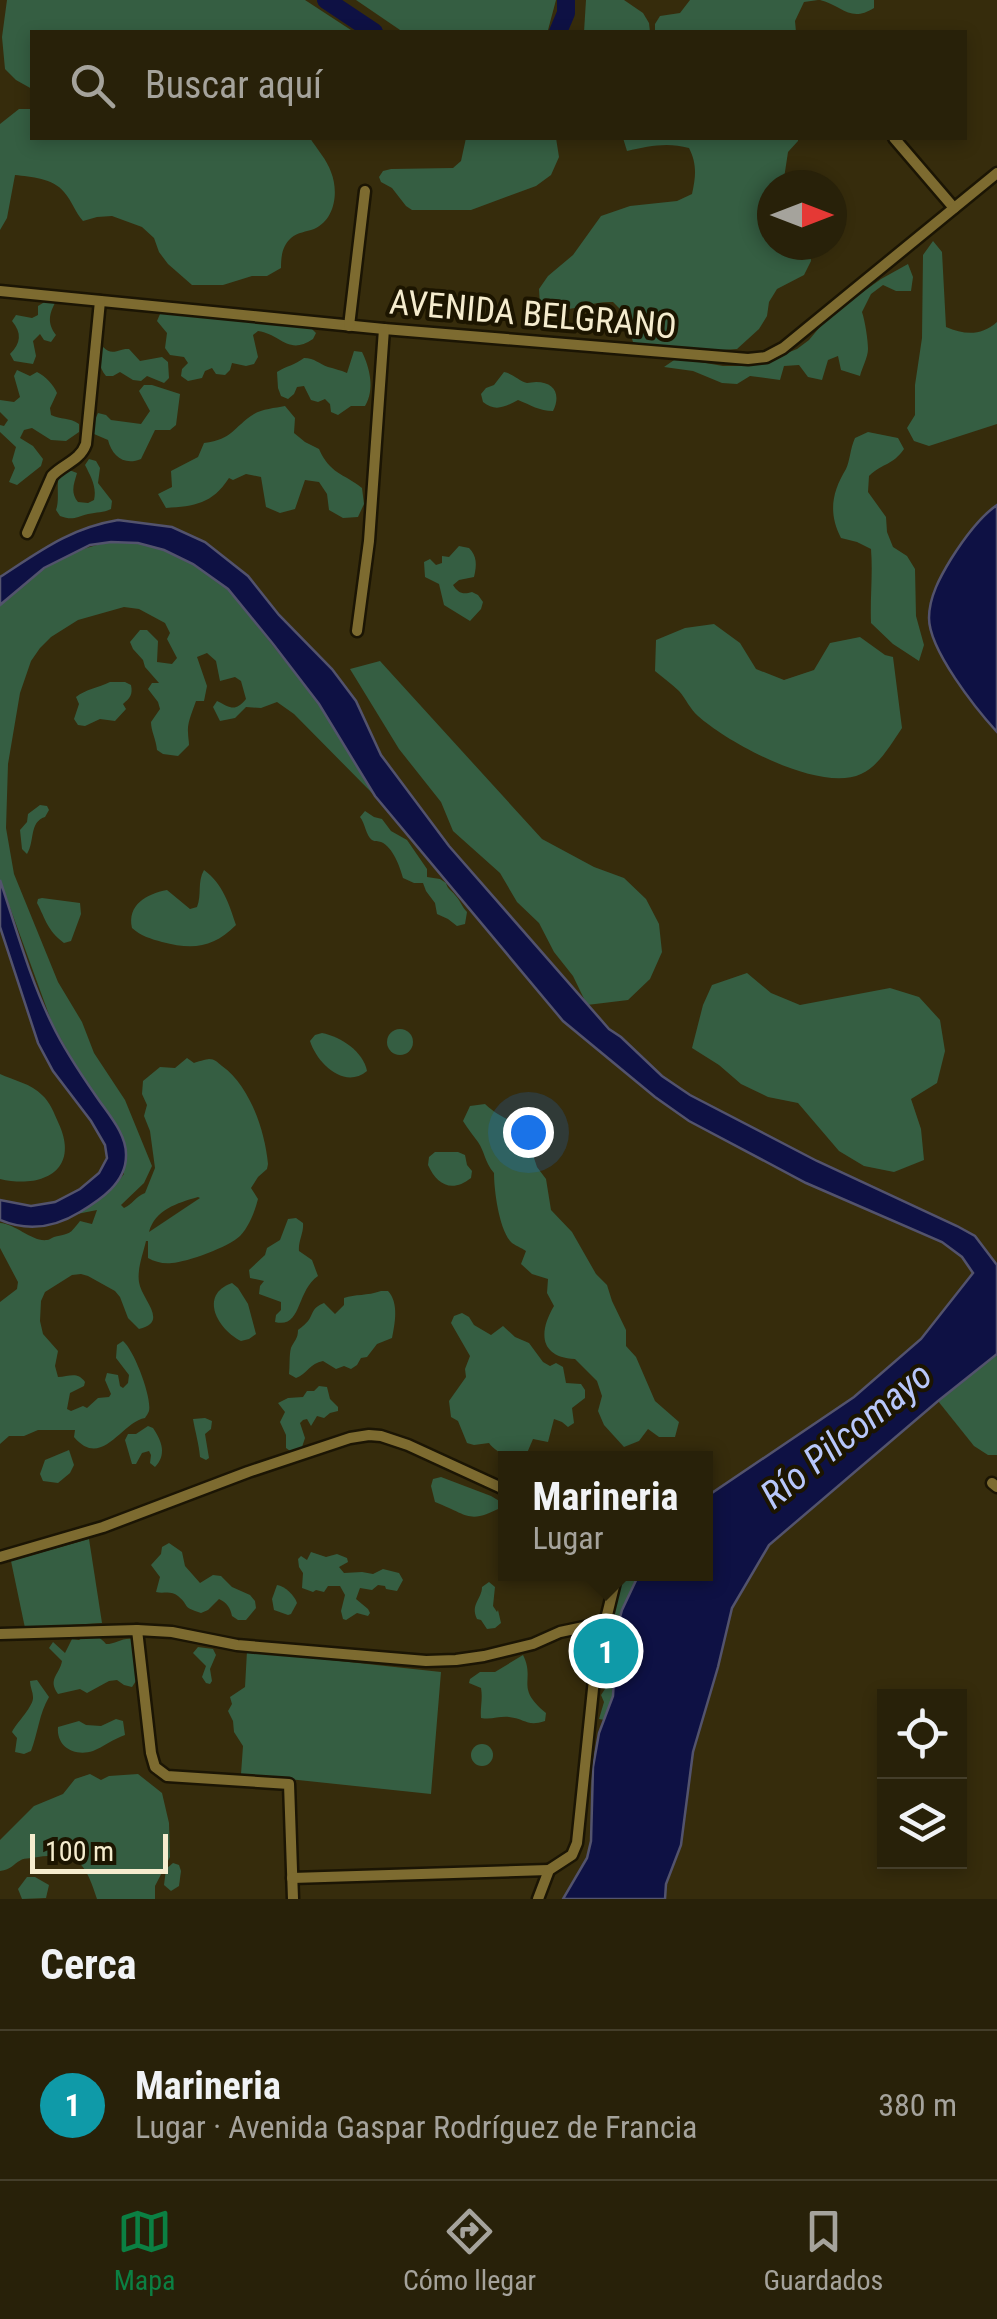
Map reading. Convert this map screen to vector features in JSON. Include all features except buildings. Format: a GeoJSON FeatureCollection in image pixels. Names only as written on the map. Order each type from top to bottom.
{"type":"FeatureCollection","features":[{"type":"Feature","properties":{"kind":"street"},"geometry":{"type":"LineString","coordinates":[[896,140],[954,208]]}},
{"type":"Feature","properties":{"kind":"street","name":"AVENIDA BELGRANO"},"geometry":{"type":"LineString","coordinates":[[0,291],[384,330],[734,359],[766,357],[784,348],[997,173]]}},
{"type":"Feature","properties":{"kind":"street"},"geometry":{"type":"LineString","coordinates":[[348,326],[364,191]]}},
{"type":"Feature","properties":{"kind":"street"},"geometry":{"type":"LineString","coordinates":[[28,533],[52,476],[78,457],[86,444],[100,301]]}},
{"type":"Feature","properties":{"kind":"street"},"geometry":{"type":"LineString","coordinates":[[357,631],[369,541],[384,330]]}},
{"type":"Feature","properties":{"kind":"street"},"geometry":{"type":"LineString","coordinates":[[0,1557],[103,1526],[350,1438],[370,1435],[408,1445],[498,1486]]}},
{"type":"Feature","properties":{"kind":"street"},"geometry":{"type":"LineString","coordinates":[[292,1878],[549,1870],[572,1856],[577,1843],[594,1678],[615,1581]]}},
{"type":"Feature","properties":{"kind":"street"},"geometry":{"type":"LineString","coordinates":[[0,1634],[172,1632],[237,1645],[426,1661],[484,1656],[604,1623]]}},
{"type":"Feature","properties":{"kind":"street"},"geometry":{"type":"LineString","coordinates":[[137,1630],[155,1767],[168,1776],[289,1784],[294,1899]]}},
{"type":"Feature","properties":{"kind":"street"},"geometry":{"type":"LineString","coordinates":[[538,1899],[549,1870]]}},
{"type":"Feature","properties":{"kind":"green space"},"geometry":{"type":"Polygon","coordinates":[[[7,0],[305,0],[351,30],[30,30],[30,88],[5,69],[2,37],[7,0]]]}},
{"type":"Feature","properties":{"kind":"green space"},"geometry":{"type":"Polygon","coordinates":[[[356,0],[556,0],[548,30],[400,30],[356,0]]]}},
{"type":"Feature","properties":{"kind":"green space"},"geometry":{"type":"Polygon","coordinates":[[[586,0],[624,0],[643,13],[650,30],[584,30],[586,0]]]}},
{"type":"Feature","properties":{"kind":"green space"},"geometry":{"type":"Polygon","coordinates":[[[690,0],[818,0],[804,2],[795,21],[796,30],[655,30],[660,16],[680,13],[690,0]]]}},
{"type":"Feature","properties":{"kind":"green space"},"geometry":{"type":"Polygon","coordinates":[[[820,0],[874,0],[874,8],[852,14],[820,0]]]}},
{"type":"Feature","properties":{"kind":"green space"},"geometry":{"type":"Polygon","coordinates":[[[19,109],[30,109],[30,140],[311,140],[331,172],[335,188],[333,205],[321,225],[288,241],[281,268],[267,276],[252,276],[223,285],[192,285],[168,264],[154,238],[142,227],[112,216],[83,221],[59,187],[41,179],[15,175],[7,218],[0,230],[0,124],[19,109]]]}},
{"type":"Feature","properties":{"kind":"green space"},"geometry":{"type":"Polygon","coordinates":[[[466,140],[556,140],[559,157],[551,175],[536,186],[471,210],[412,210],[379,177],[391,169],[453,168],[461,161],[466,140]]]}},
{"type":"Feature","properties":{"kind":"green space"},"geometry":{"type":"Polygon","coordinates":[[[624,140],[798,140],[788,152],[785,170],[757,170],[757,260],[811,261],[804,275],[777,289],[759,329],[737,349],[671,350],[633,342],[624,313],[613,302],[568,309],[540,305],[539,289],[573,255],[601,216],[630,206],[677,201],[692,194],[695,170],[689,148],[650,146],[627,151],[624,140]]]}},
{"type":"Feature","properties":{"kind":"green space"},"geometry":{"type":"Polygon","coordinates":[[[933,241],[942,252],[946,327],[973,333],[997,322],[997,424],[929,446],[914,441],[907,428],[915,415],[922,338],[923,255],[933,241]]]}},
{"type":"Feature","properties":{"kind":"green space"},"geometry":{"type":"Polygon","coordinates":[[[908,264],[913,277],[911,291],[896,291],[883,285],[871,294],[862,312],[868,349],[860,376],[841,370],[838,356],[828,360],[822,380],[808,377],[799,365],[784,366],[780,380],[750,376],[737,384],[664,367],[677,358],[723,366],[752,366],[766,357],[797,349],[829,316],[908,264]]]}},
{"type":"Feature","properties":{"kind":"green space"},"geometry":{"type":"Polygon","coordinates":[[[51,298],[56,301],[50,318],[56,335],[51,342],[40,334],[33,341],[33,364],[14,361],[10,354],[19,338],[12,321],[16,315],[38,315],[38,306],[51,298]]]}},
{"type":"Feature","properties":{"kind":"green space"},"geometry":{"type":"Polygon","coordinates":[[[160,314],[280,322],[310,327],[316,333],[304,344],[291,345],[258,331],[253,335],[258,357],[254,364],[232,363],[225,375],[216,374],[212,368],[202,378],[188,381],[181,376],[188,363],[184,357],[170,355],[165,348],[167,333],[157,321],[160,314]]]}},
{"type":"Feature","properties":{"kind":"green space"},"geometry":{"type":"Polygon","coordinates":[[[103,347],[113,352],[129,349],[140,361],[162,357],[168,362],[169,378],[164,383],[147,376],[141,381],[133,380],[120,372],[106,376],[100,362],[103,347]]]}},
{"type":"Feature","properties":{"kind":"green space"},"geometry":{"type":"Polygon","coordinates":[[[354,351],[362,352],[369,372],[371,386],[365,406],[351,406],[338,415],[331,412],[325,399],[311,400],[304,386],[297,387],[288,399],[281,396],[277,372],[304,358],[347,373],[354,351]]]}},
{"type":"Feature","properties":{"kind":"green space"},"geometry":{"type":"Polygon","coordinates":[[[17,370],[30,376],[37,372],[49,381],[57,393],[51,415],[79,424],[79,432],[66,441],[51,440],[32,428],[24,430],[20,438],[43,459],[41,466],[17,485],[9,482],[15,468],[12,461],[16,447],[0,432],[0,425],[8,420],[0,412],[0,400],[14,402],[20,397],[14,376],[17,370]]]}},
{"type":"Feature","properties":{"kind":"green space"},"geometry":{"type":"Polygon","coordinates":[[[504,372],[527,383],[552,387],[556,400],[553,411],[518,400],[500,407],[483,402],[481,394],[504,372]]]}},
{"type":"Feature","properties":{"kind":"green space"},"geometry":{"type":"Polygon","coordinates":[[[144,385],[180,394],[176,425],[170,430],[155,430],[141,459],[124,460],[112,451],[108,440],[94,434],[92,426],[98,413],[111,420],[141,424],[150,411],[139,391],[144,385]]]}},
{"type":"Feature","properties":{"kind":"green space"},"geometry":{"type":"Polygon","coordinates":[[[285,406],[295,418],[294,433],[319,449],[332,468],[362,488],[364,504],[358,517],[343,518],[329,510],[327,494],[319,482],[305,480],[295,509],[280,513],[266,507],[261,477],[246,474],[229,478],[202,502],[166,508],[158,494],[172,487],[171,471],[198,457],[204,443],[227,436],[254,414],[285,406]]]}},
{"type":"Feature","properties":{"kind":"green space"},"geometry":{"type":"Polygon","coordinates":[[[868,432],[898,438],[904,449],[869,476],[868,492],[886,517],[893,547],[907,556],[915,569],[916,616],[924,645],[919,661],[871,623],[871,549],[841,538],[834,520],[835,494],[853,442],[868,432]]]}},
{"type":"Feature","properties":{"kind":"green space"},"geometry":{"type":"Polygon","coordinates":[[[89,459],[100,468],[98,483],[112,501],[111,509],[74,518],[60,516],[56,510],[58,482],[64,468],[77,473],[73,491],[78,502],[94,500],[94,486],[85,465],[89,459]]]}},
{"type":"Feature","properties":{"kind":"green space"},"geometry":{"type":"Polygon","coordinates":[[[138,543],[164,550],[193,564],[228,589],[319,704],[375,796],[294,714],[277,702],[261,708],[246,707],[235,718],[220,721],[213,707],[217,701],[233,708],[246,699],[241,681],[235,677],[220,681],[216,661],[207,653],[197,657],[207,686],[204,701],[196,701],[190,716],[189,745],[178,756],[157,750],[151,722],[160,709],[148,689],[152,683],[159,683],[130,642],[140,630],[147,630],[158,641],[157,662],[172,664],[177,658],[167,639],[170,633],[165,623],[139,609],[124,607],[78,620],[51,637],[31,661],[20,693],[8,764],[6,828],[14,874],[58,982],[82,1022],[94,1053],[125,1100],[152,1166],[144,1183],[121,1205],[127,1207],[145,1193],[155,1168],[144,1116],[147,1105],[142,1094],[143,1081],[160,1067],[175,1068],[187,1058],[194,1063],[214,1060],[241,1085],[260,1124],[268,1164],[251,1188],[258,1199],[251,1219],[235,1240],[197,1257],[169,1263],[148,1258],[146,1241],[139,1277],[153,1316],[148,1326],[139,1329],[128,1318],[115,1291],[88,1276],[72,1275],[45,1292],[40,1321],[43,1334],[58,1351],[58,1377],[76,1376],[85,1382],[70,1393],[67,1409],[87,1408],[98,1398],[109,1397],[107,1373],[118,1375],[123,1388],[128,1383],[129,1375],[116,1358],[117,1345],[123,1341],[145,1385],[149,1411],[145,1418],[94,1449],[74,1437],[75,1430],[38,1430],[24,1436],[9,1436],[0,1444],[0,1302],[17,1289],[18,1282],[0,1248],[0,1223],[47,1240],[69,1233],[80,1221],[92,1224],[97,1210],[77,1214],[111,1190],[124,1174],[81,1075],[52,1023],[0,880],[0,605],[51,565],[95,545],[138,543]],[[200,1198],[168,1208],[156,1218],[149,1232],[200,1198]]]}},
{"type":"Feature","properties":{"kind":"green space"},"geometry":{"type":"Polygon","coordinates":[[[459,546],[472,551],[476,569],[474,577],[453,585],[461,593],[478,595],[483,602],[470,621],[444,605],[439,584],[425,577],[424,562],[430,559],[436,565],[442,563],[442,556],[449,557],[459,546]]]}},
{"type":"Feature","properties":{"kind":"green space"},"geometry":{"type":"Polygon","coordinates":[[[714,624],[740,643],[756,669],[784,680],[814,670],[830,643],[860,637],[893,657],[902,728],[873,766],[843,778],[799,771],[730,739],[698,716],[679,691],[655,671],[656,640],[685,628],[714,624]]]}},
{"type":"Feature","properties":{"kind":"green space"},"geometry":{"type":"Polygon","coordinates":[[[380,661],[542,839],[624,878],[646,899],[659,924],[662,952],[650,979],[628,1000],[587,1005],[539,923],[517,902],[500,873],[453,831],[441,802],[399,749],[350,669],[380,661]]]}},
{"type":"Feature","properties":{"kind":"green space"},"geometry":{"type":"Polygon","coordinates":[[[110,682],[131,685],[130,696],[123,704],[126,709],[115,721],[100,719],[78,725],[74,719],[79,704],[76,697],[110,682]]]}},
{"type":"Feature","properties":{"kind":"green space"},"geometry":{"type":"Polygon","coordinates":[[[40,805],[49,810],[34,827],[27,854],[22,849],[20,830],[28,814],[40,805]]]}},
{"type":"Feature","properties":{"kind":"green space"},"geometry":{"type":"Polygon","coordinates":[[[365,811],[382,819],[391,831],[407,840],[427,869],[427,877],[446,883],[467,912],[465,924],[457,926],[437,914],[423,883],[403,878],[389,848],[368,836],[360,817],[365,811]]]}},
{"type":"Feature","properties":{"kind":"green space"},"geometry":{"type":"Polygon","coordinates":[[[204,870],[221,888],[231,910],[236,925],[227,933],[211,943],[183,946],[150,938],[132,928],[135,907],[159,892],[167,890],[190,909],[197,907],[204,870]]]}},
{"type":"Feature","properties":{"kind":"green space"},"geometry":{"type":"Polygon","coordinates":[[[42,898],[80,903],[81,914],[71,941],[64,943],[50,929],[37,903],[42,898]]]}},
{"type":"Feature","properties":{"kind":"green space"},"geometry":{"type":"Polygon","coordinates":[[[747,973],[771,993],[800,1005],[890,988],[919,997],[940,1020],[945,1051],[937,1083],[911,1099],[921,1129],[924,1160],[894,1172],[864,1166],[839,1151],[798,1103],[768,1097],[741,1084],[692,1048],[712,985],[747,973]]]}},
{"type":"Feature","properties":{"kind":"green space"},"geometry":{"type":"Polygon","coordinates":[[[400,1029],[409,1033],[413,1042],[409,1051],[400,1055],[391,1051],[387,1042],[391,1033],[400,1029]]]}},
{"type":"Feature","properties":{"kind":"green space"},"geometry":{"type":"Polygon","coordinates":[[[322,1033],[350,1046],[367,1071],[349,1077],[332,1071],[310,1041],[322,1033]]]}},
{"type":"Feature","properties":{"kind":"green space"},"geometry":{"type":"Polygon","coordinates":[[[0,1074],[38,1091],[50,1104],[58,1122],[65,1153],[54,1172],[43,1178],[0,1179],[0,1074]]]}},
{"type":"Feature","properties":{"kind":"green space"},"geometry":{"type":"Polygon","coordinates":[[[485,1104],[534,1136],[532,1152],[546,1179],[551,1210],[572,1232],[596,1274],[607,1285],[626,1330],[626,1346],[636,1357],[655,1401],[679,1422],[675,1437],[659,1437],[648,1429],[639,1441],[624,1447],[604,1425],[598,1411],[602,1396],[597,1381],[575,1359],[555,1354],[545,1342],[546,1325],[554,1306],[547,1293],[548,1279],[532,1274],[521,1264],[526,1251],[512,1243],[503,1228],[494,1173],[463,1121],[470,1106],[485,1104]]]}},
{"type":"Feature","properties":{"kind":"green space"},"geometry":{"type":"Polygon","coordinates":[[[435,1152],[465,1155],[471,1178],[451,1186],[441,1182],[428,1165],[435,1152]]]}},
{"type":"Feature","properties":{"kind":"green space"},"geometry":{"type":"Polygon","coordinates":[[[296,1218],[303,1223],[299,1251],[312,1260],[318,1276],[290,1320],[275,1322],[281,1302],[259,1294],[264,1281],[250,1278],[249,1270],[267,1248],[280,1240],[288,1219],[296,1218]]]}},
{"type":"Feature","properties":{"kind":"green space"},"geometry":{"type":"Polygon","coordinates":[[[232,1283],[248,1304],[256,1334],[241,1341],[225,1329],[215,1312],[216,1296],[232,1283]]]}},
{"type":"Feature","properties":{"kind":"green space"},"geometry":{"type":"Polygon","coordinates":[[[388,1291],[394,1301],[392,1338],[377,1344],[351,1369],[336,1369],[323,1361],[296,1378],[289,1374],[290,1351],[298,1330],[316,1307],[324,1303],[335,1314],[344,1305],[344,1298],[388,1291]]]}},
{"type":"Feature","properties":{"kind":"green space"},"geometry":{"type":"Polygon","coordinates":[[[462,1313],[491,1335],[503,1326],[529,1343],[543,1362],[563,1367],[566,1383],[581,1384],[585,1390],[585,1398],[572,1408],[574,1423],[568,1427],[554,1419],[548,1442],[533,1439],[528,1451],[499,1451],[489,1443],[467,1443],[458,1421],[451,1417],[449,1401],[466,1377],[470,1356],[451,1323],[454,1316],[462,1313]]]}},
{"type":"Feature","properties":{"kind":"green space"},"geometry":{"type":"Polygon","coordinates":[[[997,1354],[997,1455],[988,1455],[974,1446],[938,1401],[997,1354]]]}},
{"type":"Feature","properties":{"kind":"green space"},"geometry":{"type":"Polygon","coordinates":[[[319,1386],[327,1387],[338,1411],[324,1418],[317,1416],[311,1426],[307,1419],[303,1420],[300,1423],[305,1438],[301,1450],[293,1453],[286,1448],[280,1422],[285,1412],[278,1403],[303,1397],[319,1386]]]}},
{"type":"Feature","properties":{"kind":"green space"},"geometry":{"type":"Polygon","coordinates":[[[193,1419],[212,1421],[205,1434],[209,1458],[206,1460],[200,1457],[193,1419]]]}},
{"type":"Feature","properties":{"kind":"green space"},"geometry":{"type":"Polygon","coordinates":[[[148,1426],[153,1428],[162,1448],[155,1467],[150,1463],[149,1451],[132,1464],[125,1440],[128,1434],[148,1426]]]}},
{"type":"Feature","properties":{"kind":"green space"},"geometry":{"type":"Polygon","coordinates":[[[69,1450],[74,1465],[70,1473],[58,1483],[43,1481],[40,1474],[45,1460],[69,1450]]]}},
{"type":"Feature","properties":{"kind":"green space"},"geometry":{"type":"Polygon","coordinates":[[[441,1477],[491,1496],[498,1500],[498,1509],[476,1517],[435,1502],[433,1479],[441,1477]]]}},
{"type":"Feature","properties":{"kind":"green space"},"geometry":{"type":"Polygon","coordinates":[[[89,1539],[102,1623],[25,1628],[11,1561],[89,1539]]]}},
{"type":"Feature","properties":{"kind":"green space"},"geometry":{"type":"Polygon","coordinates":[[[169,1543],[182,1552],[185,1566],[200,1583],[213,1575],[221,1576],[232,1587],[250,1595],[256,1608],[246,1620],[232,1616],[219,1599],[201,1613],[175,1594],[156,1592],[160,1577],[151,1565],[169,1543]]]}},
{"type":"Feature","properties":{"kind":"green space"},"geometry":{"type":"Polygon","coordinates":[[[311,1552],[347,1558],[348,1562],[339,1567],[344,1573],[373,1574],[383,1569],[399,1573],[403,1580],[397,1591],[378,1585],[372,1590],[360,1588],[356,1599],[370,1613],[357,1613],[346,1620],[341,1611],[345,1595],[340,1586],[328,1586],[324,1592],[302,1588],[303,1573],[298,1559],[301,1556],[307,1560],[311,1552]]]}},
{"type":"Feature","properties":{"kind":"green space"},"geometry":{"type":"Polygon","coordinates":[[[636,1581],[616,1632],[611,1626],[620,1583],[636,1581]]]}},
{"type":"Feature","properties":{"kind":"green space"},"geometry":{"type":"Polygon","coordinates":[[[489,1582],[495,1587],[493,1606],[501,1623],[487,1629],[477,1619],[475,1609],[482,1587],[489,1582]]]}},
{"type":"Feature","properties":{"kind":"green space"},"geometry":{"type":"Polygon","coordinates":[[[277,1585],[296,1600],[291,1614],[274,1610],[272,1599],[277,1585]]]}},
{"type":"Feature","properties":{"kind":"green space"},"geometry":{"type":"Polygon","coordinates":[[[98,1637],[106,1644],[134,1639],[136,1681],[132,1687],[117,1680],[87,1693],[80,1689],[58,1694],[54,1680],[62,1661],[49,1648],[53,1642],[65,1653],[72,1639],[98,1637]]]}},
{"type":"Feature","properties":{"kind":"green space"},"geometry":{"type":"Polygon","coordinates":[[[198,1647],[213,1649],[216,1655],[210,1669],[210,1684],[202,1677],[206,1666],[193,1653],[198,1647]]]}},
{"type":"Feature","properties":{"kind":"green space"},"geometry":{"type":"Polygon","coordinates":[[[247,1651],[441,1672],[431,1794],[241,1774],[243,1746],[228,1711],[230,1697],[245,1687],[247,1651]]]}},
{"type":"Feature","properties":{"kind":"green space"},"geometry":{"type":"Polygon","coordinates":[[[523,1655],[528,1690],[546,1713],[545,1721],[481,1718],[481,1688],[469,1683],[470,1679],[480,1672],[495,1672],[523,1655]]]}},
{"type":"Feature","properties":{"kind":"green space"},"geometry":{"type":"Polygon","coordinates":[[[612,1665],[617,1666],[613,1696],[605,1720],[599,1719],[604,1702],[601,1695],[609,1683],[605,1672],[612,1665]]]}},
{"type":"Feature","properties":{"kind":"green space"},"geometry":{"type":"Polygon","coordinates":[[[37,1680],[49,1697],[31,1751],[15,1752],[17,1738],[12,1732],[33,1701],[30,1681],[37,1680]]]}},
{"type":"Feature","properties":{"kind":"green space"},"geometry":{"type":"Polygon","coordinates":[[[116,1719],[123,1721],[125,1735],[86,1753],[68,1749],[58,1734],[58,1727],[79,1721],[101,1726],[116,1719]]]}},
{"type":"Feature","properties":{"kind":"green space"},"geometry":{"type":"Polygon","coordinates":[[[482,1744],[490,1747],[490,1763],[482,1766],[474,1763],[471,1755],[474,1747],[482,1744]]]}},
{"type":"Feature","properties":{"kind":"green space"},"geometry":{"type":"Polygon","coordinates":[[[90,1774],[101,1780],[138,1774],[162,1793],[169,1823],[170,1857],[155,1886],[155,1899],[97,1899],[84,1868],[62,1856],[24,1859],[0,1871],[0,1840],[34,1806],[63,1794],[75,1779],[90,1774]]]}},
{"type":"Feature","properties":{"kind":"green space"},"geometry":{"type":"Polygon","coordinates":[[[173,1863],[181,1871],[179,1886],[171,1891],[164,1885],[166,1869],[173,1863]]]}},
{"type":"Feature","properties":{"kind":"green space"},"geometry":{"type":"Polygon","coordinates":[[[27,1877],[49,1885],[46,1898],[22,1899],[18,1889],[27,1877]]]}},
{"type":"Feature","properties":{"kind":"water"},"geometry":{"type":"Polygon","coordinates":[[[997,505],[997,732],[945,662],[931,631],[929,610],[951,559],[977,523],[997,505]]]}},
{"type":"Feature","properties":{"kind":"water","name":"Río Pilcomayo"},"geometry":{"type":"Polygon","coordinates":[[[118,520],[172,527],[205,542],[248,576],[356,701],[381,755],[449,846],[609,1029],[662,1076],[690,1095],[817,1161],[975,1236],[997,1265],[997,1354],[769,1545],[732,1608],[693,1752],[681,1845],[666,1884],[665,1899],[563,1899],[587,1858],[591,1841],[593,1767],[599,1733],[613,1696],[620,1653],[616,1632],[636,1581],[713,1581],[713,1492],[854,1397],[921,1339],[973,1273],[962,1257],[942,1242],[806,1183],[689,1121],[563,1021],[375,796],[319,704],[273,644],[228,589],[193,564],[138,543],[90,545],[44,568],[0,605],[0,577],[70,535],[118,520]]]}},
{"type":"Feature","properties":{"kind":"water"},"geometry":{"type":"Polygon","coordinates":[[[0,880],[52,1024],[116,1125],[125,1148],[125,1166],[110,1190],[96,1202],[51,1225],[21,1226],[0,1220],[0,1200],[31,1206],[55,1202],[99,1173],[107,1158],[105,1145],[91,1121],[53,1071],[38,1043],[0,927],[0,880]]]}},
{"type":"Feature","properties":{"kind":"waterway"},"geometry":{"type":"LineString","coordinates":[[326,0],[371,30]]}},
{"type":"Feature","properties":{"kind":"waterway"},"geometry":{"type":"LineString","coordinates":[[559,30],[566,13],[566,0]]}},
{"type":"Feature","properties":{"kind":"place","name":"Marineria"},"geometry":{"type":"Point","coordinates":[606,1651]}}]}
